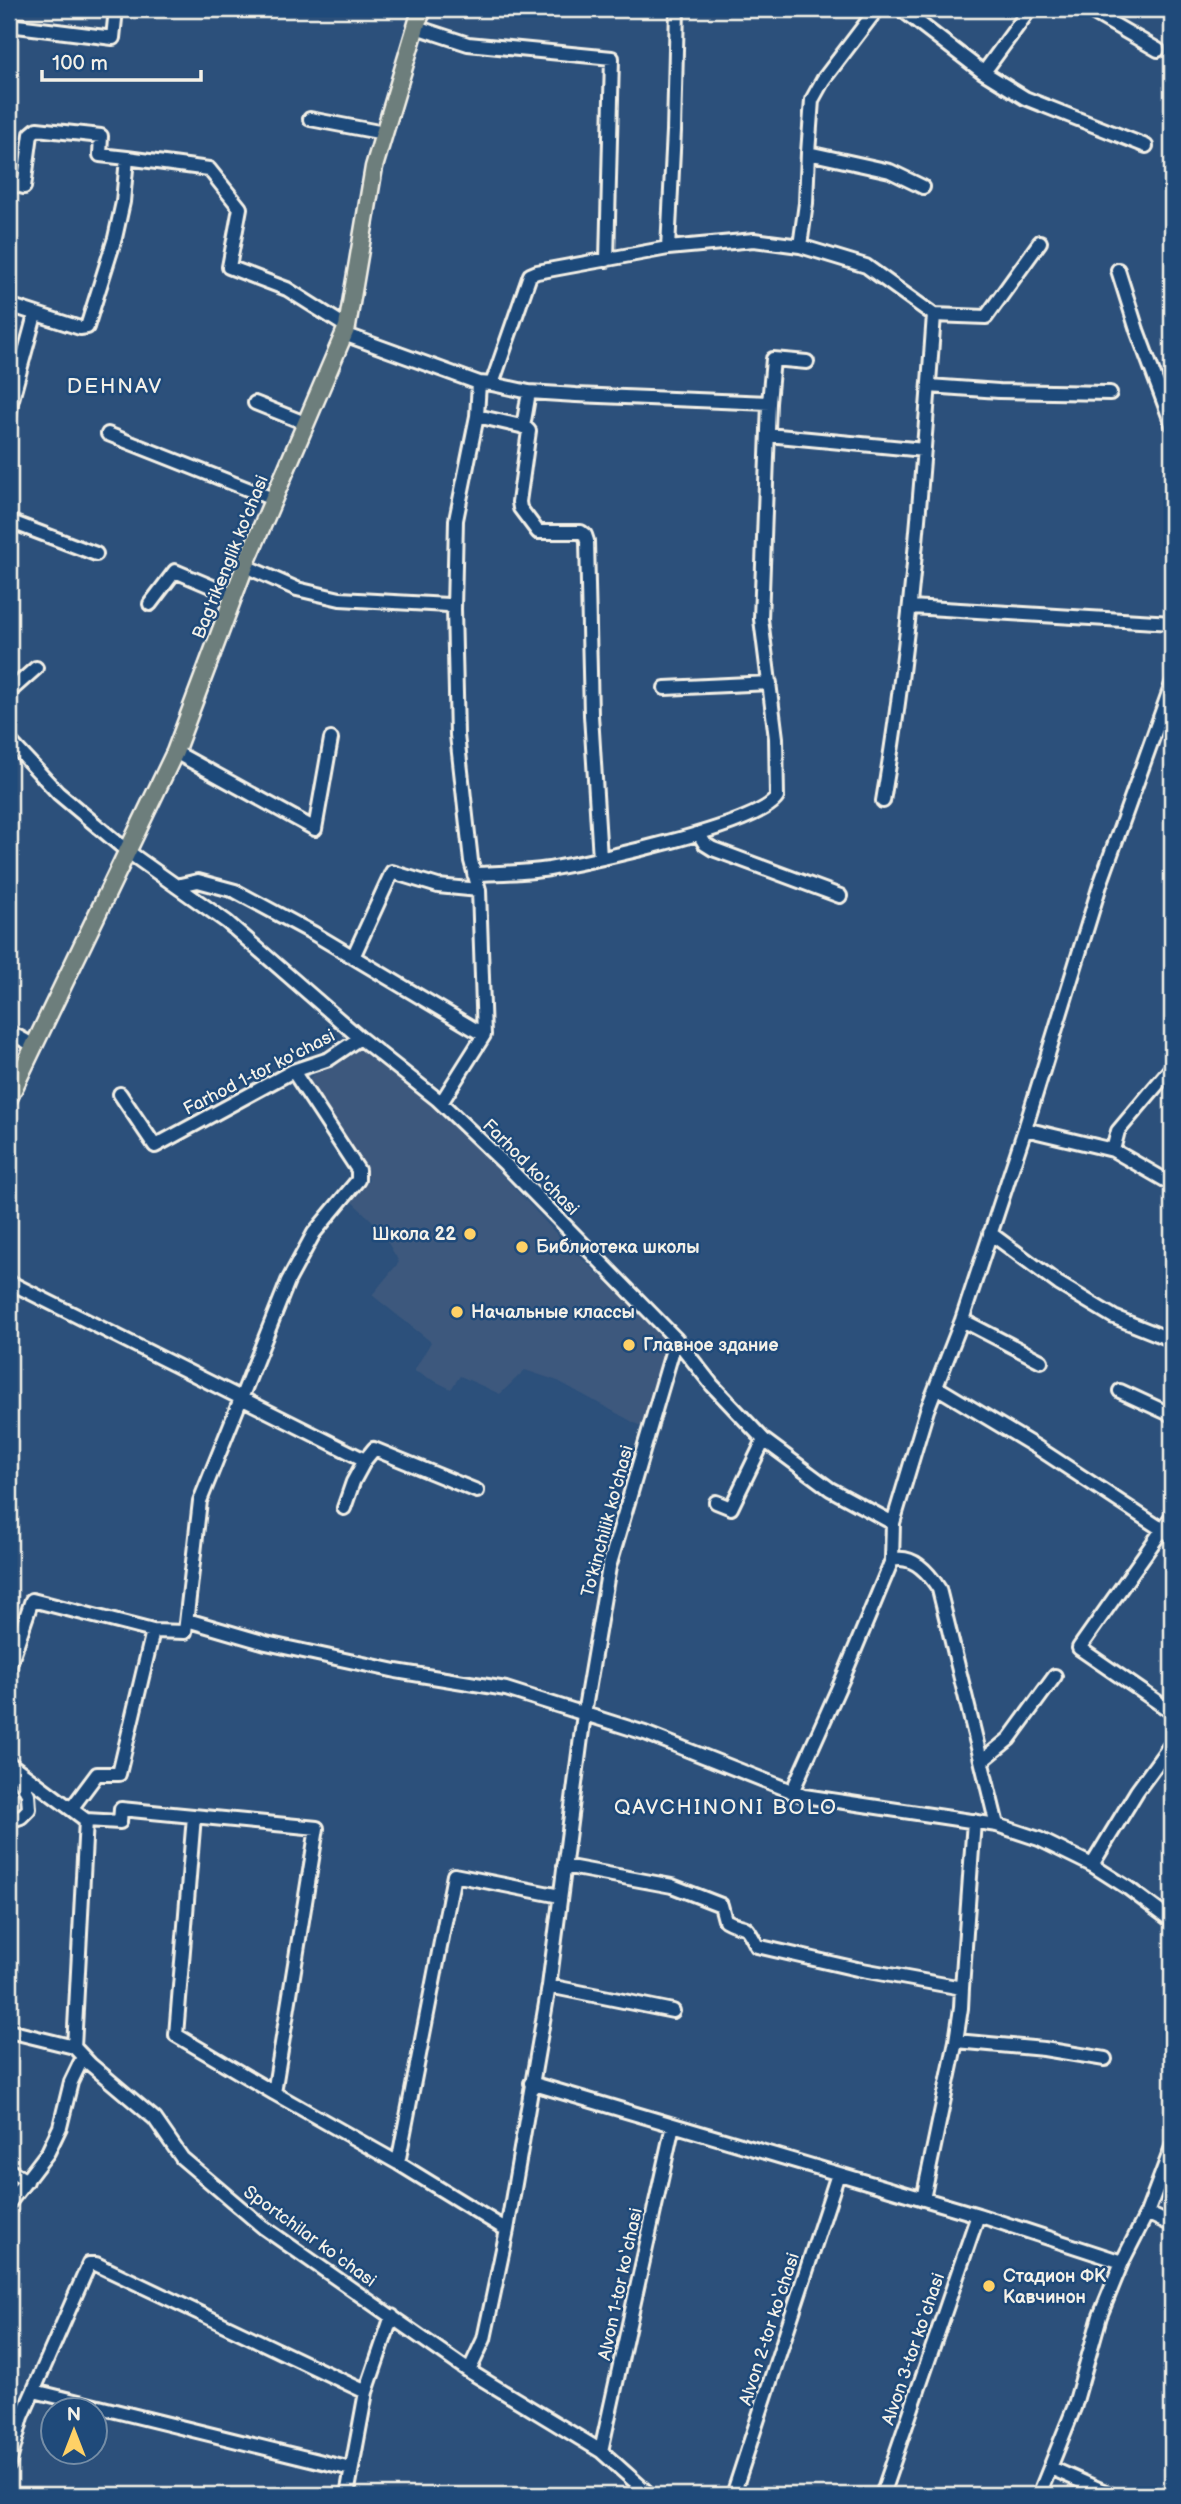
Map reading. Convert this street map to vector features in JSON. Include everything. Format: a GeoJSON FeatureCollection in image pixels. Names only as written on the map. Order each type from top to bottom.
{"type":"FeatureCollection","features":[{"type":"Feature","properties":{"kind":"main road","name":"Bag'rikenglik ko'chasi"},"geometry":{"type":"LineString","coordinates":[[9,1098],[175,752],[245,566],[346,331],[374,167],[416,27],[424,9]]}},
{"type":"Feature","properties":{"kind":"street"},"geometry":{"type":"LineString","coordinates":[[9,25],[113,38],[116,9]]}},
{"type":"Feature","properties":{"kind":"street"},"geometry":{"type":"LineString","coordinates":[[668,248],[677,9]]}},
{"type":"Feature","properties":{"kind":"street"},"geometry":{"type":"LineString","coordinates":[[800,246],[806,203],[812,100],[822,80],[877,9]]}},
{"type":"Feature","properties":{"kind":"street"},"geometry":{"type":"LineString","coordinates":[[901,9],[984,72],[1025,98],[1146,146]]}},
{"type":"Feature","properties":{"kind":"street"},"geometry":{"type":"LineString","coordinates":[[984,72],[1030,9]]}},
{"type":"Feature","properties":{"kind":"street"},"geometry":{"type":"LineString","coordinates":[[1087,9],[1158,50]]}},
{"type":"Feature","properties":{"kind":"street"},"geometry":{"type":"LineString","coordinates":[[416,27],[468,44],[612,58],[607,260]]}},
{"type":"Feature","properties":{"kind":"street"},"geometry":{"type":"LineString","coordinates":[[310,119],[384,133]]}},
{"type":"Feature","properties":{"kind":"street"},"geometry":{"type":"LineString","coordinates":[[9,183],[24,187],[30,134],[37,129],[101,136],[100,155],[209,169],[240,208],[229,267],[286,289],[346,331],[485,383],[529,392],[769,403]]}},
{"type":"Feature","properties":{"kind":"street"},"geometry":{"type":"LineString","coordinates":[[808,153],[890,171],[923,187]]}},
{"type":"Feature","properties":{"kind":"street"},"geometry":{"type":"LineString","coordinates":[[9,305],[80,328],[87,327],[115,238],[123,202],[127,158]]}},
{"type":"Feature","properties":{"kind":"street"},"geometry":{"type":"LineString","coordinates":[[441,1103],[484,1035],[479,890],[474,874],[457,735],[454,609],[456,520],[485,383],[530,275],[537,271],[668,248],[754,240],[800,246],[866,266],[934,315],[986,317],[1040,242]]}},
{"type":"Feature","properties":{"kind":"street"},"geometry":{"type":"LineString","coordinates":[[1118,270],[1172,424]]}},
{"type":"Feature","properties":{"kind":"street"},"geometry":{"type":"LineString","coordinates":[[9,418],[10,402],[35,315]]}},
{"type":"Feature","properties":{"kind":"street"},"geometry":{"type":"LineString","coordinates":[[883,802],[911,607],[934,315]]}},
{"type":"Feature","properties":{"kind":"street"},"geometry":{"type":"LineString","coordinates":[[474,874],[546,869],[600,858],[699,834],[759,812],[774,803],[777,797],[778,761],[761,619],[769,403],[773,359],[807,362]]}},
{"type":"Feature","properties":{"kind":"street"},"geometry":{"type":"LineString","coordinates":[[929,386],[999,391],[1110,393]]}},
{"type":"Feature","properties":{"kind":"street"},"geometry":{"type":"LineString","coordinates":[[523,427],[529,392]]}},
{"type":"Feature","properties":{"kind":"street"},"geometry":{"type":"LineString","coordinates":[[255,403],[305,423]]}},
{"type":"Feature","properties":{"kind":"street"},"geometry":{"type":"LineString","coordinates":[[477,416],[523,427],[529,431],[520,508],[538,532],[580,532],[585,535],[587,541],[592,715],[600,858]]}},
{"type":"Feature","properties":{"kind":"street"},"geometry":{"type":"LineString","coordinates":[[108,434],[273,499]]}},
{"type":"Feature","properties":{"kind":"street"},"geometry":{"type":"LineString","coordinates":[[768,435],[924,450]]}},
{"type":"Feature","properties":{"kind":"street"},"geometry":{"type":"LineString","coordinates":[[9,521],[96,554]]}},
{"type":"Feature","properties":{"kind":"street"},"geometry":{"type":"LineString","coordinates":[[245,566],[297,589],[340,599],[448,605],[454,609]]}},
{"type":"Feature","properties":{"kind":"street"},"geometry":{"type":"LineString","coordinates":[[150,604],[175,571],[234,596]]}},
{"type":"Feature","properties":{"kind":"street"},"geometry":{"type":"LineString","coordinates":[[911,607],[1172,623]]}},
{"type":"Feature","properties":{"kind":"street"},"geometry":{"type":"LineString","coordinates":[[9,692],[36,668]]}},
{"type":"Feature","properties":{"kind":"street"},"geometry":{"type":"LineString","coordinates":[[665,688],[769,683]]}},
{"type":"Feature","properties":{"kind":"street"},"geometry":{"type":"LineString","coordinates":[[792,1792],[843,1678],[891,1560],[893,1523],[928,1410],[962,1320],[1025,1129],[1100,886],[1172,684]]}},
{"type":"Feature","properties":{"kind":"street"},"geometry":{"type":"LineString","coordinates":[[175,752],[315,829],[331,738]]}},
{"type":"Feature","properties":{"kind":"street","name":"Farhod ko'chasi"},"geometry":{"type":"LineString","coordinates":[[9,740],[58,793],[127,850],[227,922],[360,1038],[441,1103],[505,1164],[676,1339],[712,1385],[764,1440],[830,1489],[893,1523]]}},
{"type":"Feature","properties":{"kind":"street"},"geometry":{"type":"LineString","coordinates":[[699,834],[705,844],[713,849],[840,896]]}},
{"type":"Feature","properties":{"kind":"street"},"geometry":{"type":"LineString","coordinates":[[354,957],[392,872],[438,886],[479,890]]}},
{"type":"Feature","properties":{"kind":"street"},"geometry":{"type":"LineString","coordinates":[[176,886],[198,881],[235,891],[354,957],[484,1035]]}},
{"type":"Feature","properties":{"kind":"street"},"geometry":{"type":"LineString","coordinates":[[9,1032],[33,1045]]}},
{"type":"Feature","properties":{"kind":"street","name":"Farhod 1-tor ko'chasi"},"geometry":{"type":"LineString","coordinates":[[120,1094],[155,1146],[293,1071],[329,1059],[360,1038]]}},
{"type":"Feature","properties":{"kind":"street"},"geometry":{"type":"LineString","coordinates":[[1113,1150],[1118,1131],[1172,1067]]}},
{"type":"Feature","properties":{"kind":"street"},"geometry":{"type":"LineString","coordinates":[[9,1667],[32,1600],[153,1631],[185,1632],[200,1501],[288,1281],[314,1233],[358,1180],[358,1170],[293,1071]]}},
{"type":"Feature","properties":{"kind":"street"},"geometry":{"type":"LineString","coordinates":[[1025,1129],[1113,1150],[1172,1184]]}},
{"type":"Feature","properties":{"kind":"street"},"geometry":{"type":"LineString","coordinates":[[990,1233],[1059,1284],[1114,1317],[1172,1340]]}},
{"type":"Feature","properties":{"kind":"street"},"geometry":{"type":"LineString","coordinates":[[9,1282],[365,1460]]}},
{"type":"Feature","properties":{"kind":"street"},"geometry":{"type":"LineString","coordinates":[[962,1320],[1041,1361]]}},
{"type":"Feature","properties":{"kind":"street","name":"To'kinchilik ko'chasi"},"geometry":{"type":"LineString","coordinates":[[469,2371],[484,2339],[507,2230],[549,1986],[584,1714],[609,1567],[676,1339]]}},
{"type":"Feature","properties":{"kind":"street"},"geometry":{"type":"LineString","coordinates":[[938,1388],[1038,1448],[1167,1533]]}},
{"type":"Feature","properties":{"kind":"street"},"geometry":{"type":"LineString","coordinates":[[1120,1391],[1172,1415]]}},
{"type":"Feature","properties":{"kind":"street"},"geometry":{"type":"LineString","coordinates":[[716,1502],[731,1508],[764,1440]]}},
{"type":"Feature","properties":{"kind":"street"},"geometry":{"type":"LineString","coordinates":[[344,1508],[353,1482],[374,1449],[477,1491]]}},
{"type":"Feature","properties":{"kind":"street"},"geometry":{"type":"LineString","coordinates":[[1172,1516],[1167,1533],[1079,1648],[1172,1712]]}},
{"type":"Feature","properties":{"kind":"street"},"geometry":{"type":"LineString","coordinates":[[891,1560],[906,1559],[918,1565],[931,1576],[939,1589],[997,1825]]}},
{"type":"Feature","properties":{"kind":"street"},"geometry":{"type":"LineString","coordinates":[[187,1620],[292,1648],[396,1671],[506,1689],[645,1733],[804,1796],[997,1825],[1039,1839],[1092,1865],[1128,1888],[1172,1922]]}},
{"type":"Feature","properties":{"kind":"street"},"geometry":{"type":"LineString","coordinates":[[71,1809],[97,1774],[119,1774],[153,1631]]}},
{"type":"Feature","properties":{"kind":"street"},"geometry":{"type":"LineString","coordinates":[[982,1761],[1009,1739],[1055,1676]]}},
{"type":"Feature","properties":{"kind":"street"},"geometry":{"type":"LineString","coordinates":[[1092,1865],[1137,1791],[1172,1743]]}},
{"type":"Feature","properties":{"kind":"street"},"geometry":{"type":"LineString","coordinates":[[10,1764],[86,1820],[120,1822],[121,1809],[317,1828],[274,2093]]}},
{"type":"Feature","properties":{"kind":"street"},"geometry":{"type":"LineString","coordinates":[[10,1764],[27,1794],[29,1810],[15,1819]]}},
{"type":"Feature","properties":{"kind":"street"},"geometry":{"type":"LineString","coordinates":[[194,1816],[176,2035],[398,2163],[507,2230]]}},
{"type":"Feature","properties":{"kind":"street"},"geometry":{"type":"LineString","coordinates":[[9,2203],[48,2152],[60,2127],[78,2052],[86,1820]]}},
{"type":"Feature","properties":{"kind":"street"},"geometry":{"type":"LineString","coordinates":[[923,2199],[961,2008],[974,1821]]}},
{"type":"Feature","properties":{"kind":"street"},"geometry":{"type":"LineString","coordinates":[[564,1866],[672,1886],[721,1905],[725,1920],[746,1926],[757,1946],[857,1969],[962,1988]]}},
{"type":"Feature","properties":{"kind":"street"},"geometry":{"type":"LineString","coordinates":[[398,2163],[454,1875],[560,1896]]}},
{"type":"Feature","properties":{"kind":"street"},"geometry":{"type":"LineString","coordinates":[[549,1986],[673,2011]]}},
{"type":"Feature","properties":{"kind":"street","name":"Sportchilar ko‘chasi"},"geometry":{"type":"LineString","coordinates":[[9,2031],[78,2052],[155,2119],[182,2158],[263,2227],[469,2371],[601,2451],[650,2495]]}},
{"type":"Feature","properties":{"kind":"street"},"geometry":{"type":"LineString","coordinates":[[956,2041],[1044,2049],[1105,2059]]}},
{"type":"Feature","properties":{"kind":"street"},"geometry":{"type":"LineString","coordinates":[[531,2082],[978,2215],[1122,2262]]}},
{"type":"Feature","properties":{"kind":"street","name":"Alvon 1-tor ko‘chasi"},"geometry":{"type":"LineString","coordinates":[[601,2451],[673,2125]]}},
{"type":"Feature","properties":{"kind":"street"},"geometry":{"type":"LineString","coordinates":[[1039,2495],[1073,2408],[1100,2316],[1122,2262],[1147,2213],[1172,2147]]}},
{"type":"Feature","properties":{"kind":"street"},"geometry":{"type":"LineString","coordinates":[[9,2170],[27,2181]]}},
{"type":"Feature","properties":{"kind":"street","name":"Alvon 2-tor ko‘chasi"},"geometry":{"type":"LineString","coordinates":[[733,2495],[838,2174]]}},
{"type":"Feature","properties":{"kind":"street"},"geometry":{"type":"LineString","coordinates":[[1147,2213],[1172,2225]]}},
{"type":"Feature","properties":{"kind":"street","name":"Alvon 3-tor ko‘chasi"},"geometry":{"type":"LineString","coordinates":[[882,2495],[978,2215]]}},
{"type":"Feature","properties":{"kind":"street"},"geometry":{"type":"LineString","coordinates":[[9,2465],[22,2417],[89,2264],[96,2264],[366,2392]]}},
{"type":"Feature","properties":{"kind":"street"},"geometry":{"type":"LineString","coordinates":[[348,2495],[366,2392],[392,2316]]}},
{"type":"Feature","properties":{"kind":"street"},"geometry":{"type":"LineString","coordinates":[[34,2391],[351,2469]]}},
{"type":"Feature","properties":{"kind":"street"},"geometry":{"type":"LineString","coordinates":[[1051,2468],[1112,2495]]}},
{"type":"Feature","properties":{"kind":"shaded area","name":"Школа 22"},"geometry":{"type":"Polygon","coordinates":[[[358,1044],[424,1098],[480,1151],[564,1242],[672,1342],[642,1427],[558,1381],[525,1370],[500,1394],[460,1376],[451,1389],[414,1371],[431,1342],[372,1295],[399,1262],[379,1227],[352,1202],[369,1180],[305,1081],[358,1044]]]}},
{"type":"Feature","properties":{"kind":"place","name":"Школа 22"},"geometry":{"type":"Point","coordinates":[470,1234]}},
{"type":"Feature","properties":{"kind":"place","name":"Библиотека школы"},"geometry":{"type":"Point","coordinates":[522,1247]}},
{"type":"Feature","properties":{"kind":"place","name":"Начальные классы"},"geometry":{"type":"Point","coordinates":[457,1312]}},
{"type":"Feature","properties":{"kind":"place","name":"Главное здание"},"geometry":{"type":"Point","coordinates":[629,1345]}},
{"type":"Feature","properties":{"kind":"place","name":"Стадион ФК Кавчинон"},"geometry":{"type":"Point","coordinates":[989,2286]}},
{"type":"Feature","properties":{"kind":"district","name":"DEHNAV"},"geometry":{"type":"Point","coordinates":[115,386]}},
{"type":"Feature","properties":{"kind":"district","name":"QAVCHINONI BOLO"},"geometry":{"type":"Point","coordinates":[726,1807]}}]}
